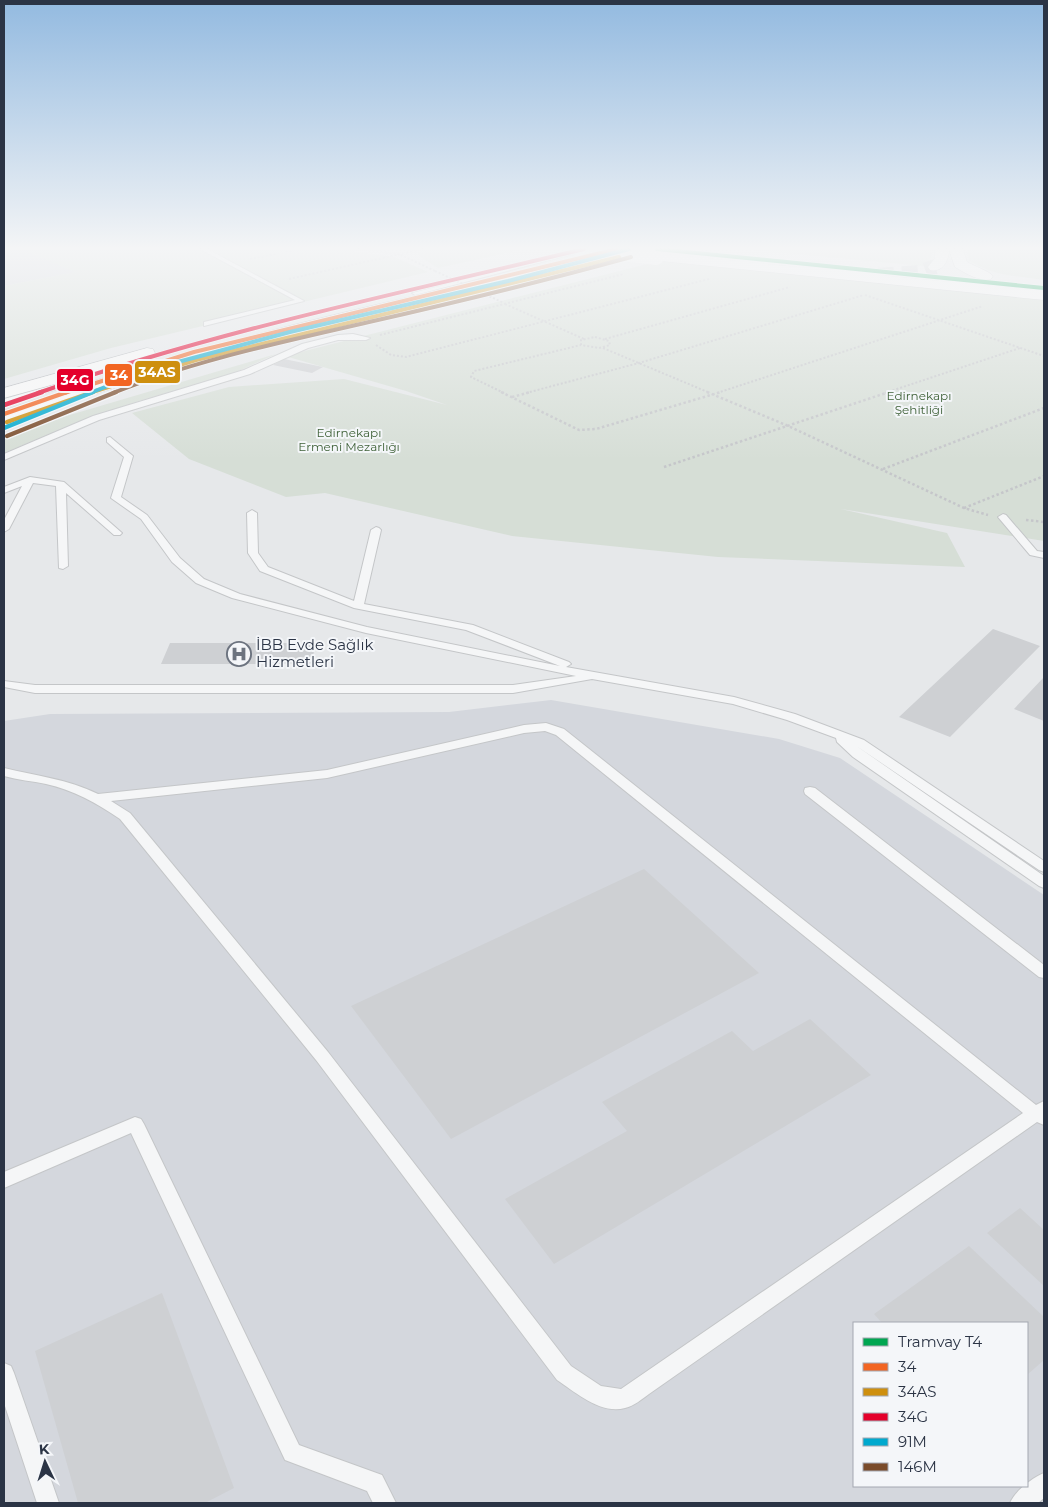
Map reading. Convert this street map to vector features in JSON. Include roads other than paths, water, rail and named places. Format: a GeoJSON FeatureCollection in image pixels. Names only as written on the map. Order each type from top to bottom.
{"type":"FeatureCollection","features":[{"type":"Feature","properties":{"kind":"main road"},"geometry":{"type":"LineString","coordinates":[[4,393],[154,351],[281,319]]}},
{"type":"Feature","properties":{"kind":"main road"},"geometry":{"type":"LineString","coordinates":[[4,419],[148,370],[344,319]]}},
{"type":"Feature","properties":{"kind":"main road"},"geometry":{"type":"LineString","coordinates":[[4,386],[92,362],[154,351]]}},
{"type":"Feature","properties":{"kind":"main road"},"geometry":{"type":"LineString","coordinates":[[4,428],[148,370]]}},
{"type":"Feature","properties":{"kind":"lane"},"geometry":{"type":"LineString","coordinates":[[206,324],[225,319]]}},
{"type":"Feature","properties":{"kind":"lane"},"geometry":{"type":"LineString","coordinates":[[4,402],[252,333],[309,319]]}},
{"type":"Feature","properties":{"kind":"lane"},"geometry":{"type":"LineString","coordinates":[[4,407],[68,391],[204,350],[325,319]]}},
{"type":"Feature","properties":{"kind":"lane"},"geometry":{"type":"LineString","coordinates":[[4,457],[96,418],[247,372],[267,361],[299,348],[341,338],[366,338]]}},
{"type":"Feature","properties":{"kind":"lane"},"geometry":{"type":"LineString","coordinates":[[4,407],[53,388]]}},
{"type":"Feature","properties":{"kind":"lane"},"geometry":{"type":"LineString","coordinates":[[4,414],[68,391]]}},
{"type":"Feature","properties":{"kind":"lane"},"geometry":{"type":"LineString","coordinates":[[110,440],[129,456],[116,498],[144,517],[176,560],[200,581],[236,596],[366,630],[597,677],[734,701],[791,717],[860,743],[1044,866]]}},
{"type":"Feature","properties":{"kind":"lane"},"geometry":{"type":"LineString","coordinates":[[4,529],[30,480]]}},
{"type":"Feature","properties":{"kind":"lane"},"geometry":{"type":"LineString","coordinates":[[4,490],[30,480],[61,484],[118,533]]}},
{"type":"Feature","properties":{"kind":"lane"},"geometry":{"type":"LineString","coordinates":[[61,484],[62,566]]}},
{"type":"Feature","properties":{"kind":"lane"},"geometry":{"type":"LineString","coordinates":[[4,508],[14,509]]}},
{"type":"Feature","properties":{"kind":"lane"},"geometry":{"type":"LineString","coordinates":[[252,513],[253,553],[264,568],[358,606],[469,627],[597,677]]}},
{"type":"Feature","properties":{"kind":"lane"},"geometry":{"type":"LineString","coordinates":[[1003,517],[1034,553],[1044,555]]}},
{"type":"Feature","properties":{"kind":"lane"},"geometry":{"type":"LineString","coordinates":[[358,606],[376,530]]}},
{"type":"Feature","properties":{"kind":"lane"},"geometry":{"type":"LineString","coordinates":[[4,684],[35,689],[513,689],[597,677]]}},
{"type":"Feature","properties":{"kind":"lane"},"geometry":{"type":"LineString","coordinates":[[4,772],[54,782],[99,798],[125,816],[322,1056],[564,1373],[598,1396],[623,1399],[642,1388],[1042,1117],[560,732],[546,727],[524,729],[327,774],[99,798]]}},
{"type":"Feature","properties":{"kind":"lane"},"geometry":{"type":"LineString","coordinates":[[836,734],[857,754],[1044,884]]}},
{"type":"Feature","properties":{"kind":"lane"},"geometry":{"type":"LineString","coordinates":[[810,791],[1044,973]]}},
{"type":"Feature","properties":{"kind":"lane"},"geometry":{"type":"LineString","coordinates":[[4,1180],[135,1124],[292,1453],[374,1483],[385,1503]]}},
{"type":"Feature","properties":{"kind":"lane"},"geometry":{"type":"LineString","coordinates":[[4,1373],[48,1503]]}},
{"type":"Feature","properties":{"kind":"lane"},"geometry":{"type":"LineString","coordinates":[[1021,1503],[1044,1484]]}},
{"type":"Feature","properties":{"kind":"place","name":"İBB Evde Sağlık Hizmetleri"},"geometry":{"type":"Point","coordinates":[239,654]}},
{"type":"Feature","properties":{"kind":"park label","name":"Edirnekapı Şehitliği"},"geometry":{"type":"Point","coordinates":[919,403]}},
{"type":"Feature","properties":{"kind":"park label","name":"Edirnekapı Ermeni Mezarlığı"},"geometry":{"type":"Point","coordinates":[349,440]}}]}
